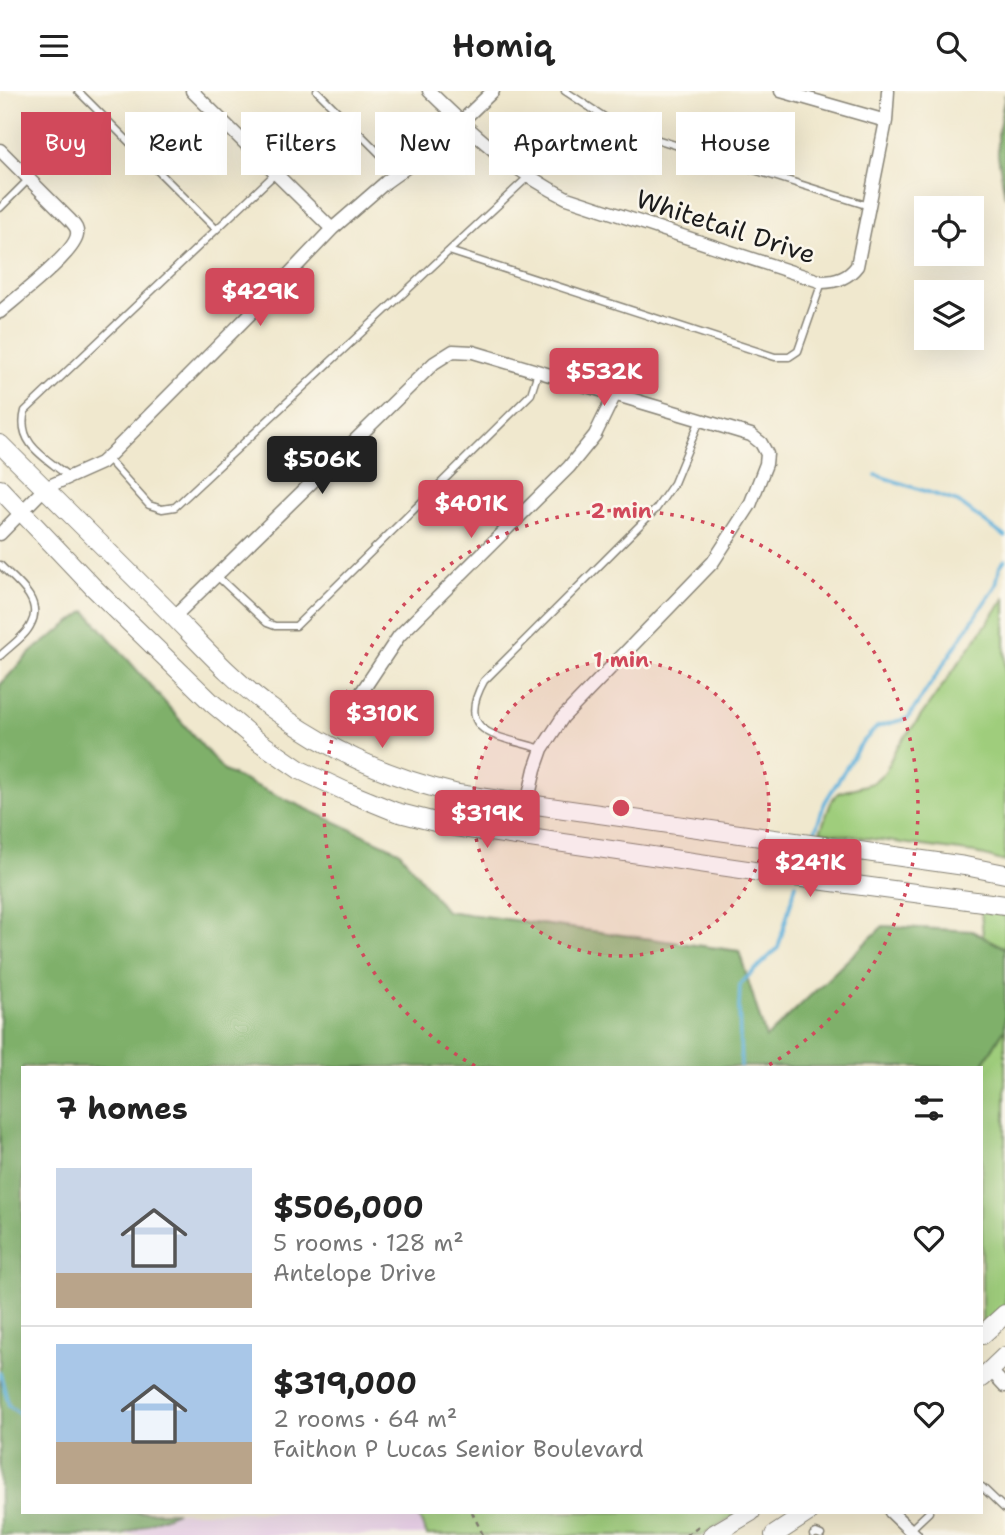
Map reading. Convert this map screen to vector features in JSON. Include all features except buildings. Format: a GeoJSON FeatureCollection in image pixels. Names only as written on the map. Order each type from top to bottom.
{"type":"FeatureCollection","features":[{"type":"Feature","properties":{"kind":"main road"},"geometry":{"type":"LineString","coordinates":[[0,444],[222,666],[270,708],[371,767],[417,784],[458,794],[965,866],[1005,874]]}},
{"type":"Feature","properties":{"kind":"main road"},"geometry":{"type":"LineString","coordinates":[[0,489],[94,588],[212,703],[255,740],[300,770],[396,812],[455,827],[1005,905]]}},
{"type":"Feature","properties":{"kind":"main road"},"geometry":{"type":"LineString","coordinates":[[983,1334],[1005,1314]]}},
{"type":"Feature","properties":{"kind":"main road"},"geometry":{"type":"LineString","coordinates":[[986,1374],[1005,1356]]}},
{"type":"Feature","properties":{"kind":"main road"},"geometry":{"type":"LineString","coordinates":[[712,1535],[748,1514]]}},
{"type":"Feature","properties":{"kind":"main road"},"geometry":{"type":"LineString","coordinates":[[774,1535],[806,1514]]}},
{"type":"Feature","properties":{"kind":"street"},"geometry":{"type":"LineString","coordinates":[[192,91],[241,139]]}},
{"type":"Feature","properties":{"kind":"street","name":"Whitetail Drive"},"geometry":{"type":"LineString","coordinates":[[429,91],[450,112]]}},
{"type":"Feature","properties":{"kind":"street"},"geometry":{"type":"LineString","coordinates":[[472,112],[493,91]]}},
{"type":"Feature","properties":{"kind":"street"},"geometry":{"type":"LineString","coordinates":[[781,91],[886,121]]}},
{"type":"Feature","properties":{"kind":"street"},"geometry":{"type":"LineString","coordinates":[[869,206],[886,121],[888,91]]}},
{"type":"Feature","properties":{"kind":"street","name":"Whitetail Drive"},"geometry":{"type":"LineString","coordinates":[[475,134],[528,177],[567,198],[822,282],[839,280],[852,273],[857,266],[869,206]]}},
{"type":"Feature","properties":{"kind":"street"},"geometry":{"type":"LineString","coordinates":[[0,150],[77,229],[69,251],[0,312]]}},
{"type":"Feature","properties":{"kind":"street"},"geometry":{"type":"LineString","coordinates":[[278,175],[332,229]]}},
{"type":"Feature","properties":{"kind":"street"},"geometry":{"type":"LineString","coordinates":[[0,534],[45,488],[107,458],[332,229],[397,175]]}},
{"type":"Feature","properties":{"kind":"street"},"geometry":{"type":"LineString","coordinates":[[174,617],[435,363],[453,351],[472,352],[751,435],[764,447],[766,464],[750,505],[713,562],[563,717],[542,749],[527,804],[524,836]]}},
{"type":"Feature","properties":{"kind":"street"},"geometry":{"type":"LineString","coordinates":[[355,702],[399,636],[569,467],[595,435],[615,394]]}},
{"type":"Feature","properties":{"kind":"street"},"geometry":{"type":"LineString","coordinates":[[986,1374],[1005,1385]]}},
{"type":"Feature","properties":{"kind":"street"},"geometry":{"type":"LineString","coordinates":[[893,1514],[913,1532]]}},
{"type":"Feature","properties":{"kind":"lane"},"geometry":{"type":"LineString","coordinates":[[78,91],[216,229]]}},
{"type":"Feature","properties":{"kind":"lane"},"geometry":{"type":"LineString","coordinates":[[317,91],[375,149]]}},
{"type":"Feature","properties":{"kind":"lane"},"geometry":{"type":"LineString","coordinates":[[565,91],[621,128],[869,206]]}},
{"type":"Feature","properties":{"kind":"lane"},"geometry":{"type":"LineString","coordinates":[[68,476],[26,441],[23,429],[25,411],[274,175]]}},
{"type":"Feature","properties":{"kind":"lane"},"geometry":{"type":"LineString","coordinates":[[107,458],[149,505],[162,509],[175,507],[528,177]]}},
{"type":"Feature","properties":{"kind":"lane"},"geometry":{"type":"LineString","coordinates":[[0,208],[29,179]]}},
{"type":"Feature","properties":{"kind":"lane"},"geometry":{"type":"LineString","coordinates":[[449,251],[775,357],[789,356],[798,351],[822,282]]}},
{"type":"Feature","properties":{"kind":"lane"},"geometry":{"type":"LineString","coordinates":[[217,576],[267,622],[275,626],[296,626],[531,394],[538,372]]}},
{"type":"Feature","properties":{"kind":"lane"},"geometry":{"type":"LineString","coordinates":[[542,749],[485,731],[476,723],[473,710],[476,696],[484,681],[656,509],[674,483],[700,420]]}},
{"type":"Feature","properties":{"kind":"lane"},"geometry":{"type":"LineString","coordinates":[[0,565],[34,601],[35,610],[31,625],[0,656]]}},
{"type":"Feature","properties":{"kind":"lane"},"geometry":{"type":"LineString","coordinates":[[983,1488],[1005,1509]]}},
{"type":"Feature","properties":{"kind":"lane"},"geometry":{"type":"LineString","coordinates":[[913,1532],[927,1514]]}},
{"type":"Feature","properties":{"kind":"lane"},"geometry":{"type":"LineString","coordinates":[[813,1535],[821,1535]]}},
{"type":"Feature","properties":{"kind":"path"},"geometry":{"type":"LineString","coordinates":[[473,1514],[483,1535]]}},
{"type":"Feature","properties":{"kind":"shaded area"},"geometry":{"type":"Polygon","coordinates":[[[172,1514],[417,1514],[427,1535],[122,1535],[172,1514]]]}},
{"type":"Feature","properties":{"kind":"green space"},"geometry":{"type":"Polygon","coordinates":[[[1005,94],[1005,197],[998,155],[998,134],[1005,94]]]}},
{"type":"Feature","properties":{"kind":"green space"},"geometry":{"type":"Polygon","coordinates":[[[1005,598],[1005,862],[975,853],[820,832],[832,800],[838,793],[872,783],[885,772],[895,750],[1005,598]]]}},
{"type":"Feature","properties":{"kind":"green space"},"geometry":{"type":"Polygon","coordinates":[[[86,611],[224,771],[399,851],[446,911],[739,951],[766,1038],[883,926],[972,931],[1005,948],[1005,1028],[982,1066],[21,1066],[21,1514],[172,1514],[122,1535],[0,1535],[0,685],[31,652],[86,611]]]}},
{"type":"Feature","properties":{"kind":"green space"},"geometry":{"type":"Polygon","coordinates":[[[981,910],[1005,915],[1005,948],[983,937],[981,910]]]}},
{"type":"Feature","properties":{"kind":"green space"},"geometry":{"type":"Polygon","coordinates":[[[1005,1028],[1005,1305],[983,1326],[983,1066],[1005,1028]]]}},
{"type":"Feature","properties":{"kind":"green space"},"geometry":{"type":"Polygon","coordinates":[[[417,1514],[738,1514],[702,1535],[427,1535],[417,1514]]]}},
{"type":"Feature","properties":{"kind":"waterway"},"geometry":{"type":"LineString","coordinates":[[876,475],[958,502],[1005,537]]}},
{"type":"Feature","properties":{"kind":"waterway"},"geometry":{"type":"LineString","coordinates":[[813,837],[825,802],[860,745],[877,727],[908,718],[996,585],[1000,566],[1005,560]]}},
{"type":"Feature","properties":{"kind":"waterway"},"geometry":{"type":"LineString","coordinates":[[799,873],[808,851]]}},
{"type":"Feature","properties":{"kind":"waterway"},"geometry":{"type":"LineString","coordinates":[[741,1066],[740,984],[778,948],[796,884]]}},
{"type":"Feature","properties":{"kind":"waterway"},"geometry":{"type":"LineString","coordinates":[[0,1373],[9,1406],[21,1415]]}}]}
